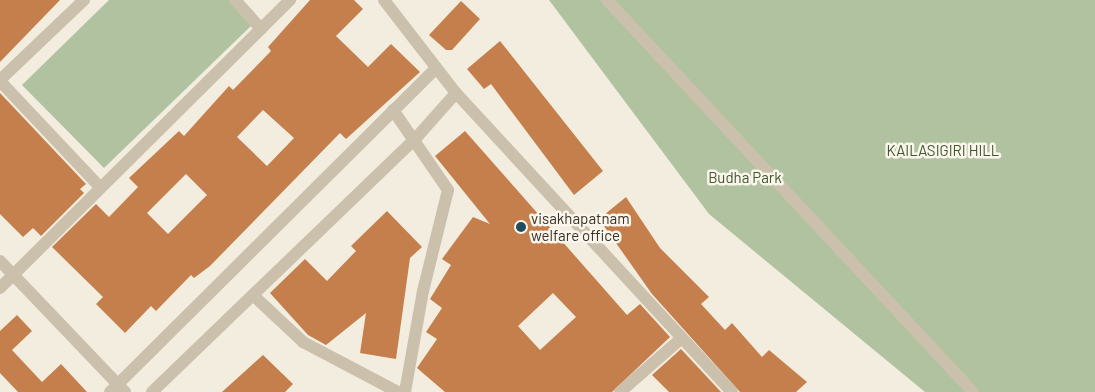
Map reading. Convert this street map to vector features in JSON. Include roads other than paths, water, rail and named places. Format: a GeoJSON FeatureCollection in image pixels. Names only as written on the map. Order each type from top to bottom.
{"type":"FeatureCollection","features":[{"type":"Feature","properties":{"kind":"street"},"geometry":{"type":"LineString","coordinates":[[84,0],[0,81],[100,187]]}},
{"type":"Feature","properties":{"kind":"street"},"geometry":{"type":"LineString","coordinates":[[235,0],[261,29]]}},
{"type":"Feature","properties":{"kind":"street"},"geometry":{"type":"LineString","coordinates":[[0,288],[290,0]]}},
{"type":"Feature","properties":{"kind":"street"},"geometry":{"type":"LineString","coordinates":[[384,0],[456,93],[732,392]]}},
{"type":"Feature","properties":{"kind":"street"},"geometry":{"type":"LineString","coordinates":[[607,0],[972,392]]}},
{"type":"Feature","properties":{"kind":"street"},"geometry":{"type":"LineString","coordinates":[[0,261],[117,389],[436,68]]}},
{"type":"Feature","properties":{"kind":"street"},"geometry":{"type":"LineString","coordinates":[[152,392],[416,138],[456,93]]}},
{"type":"Feature","properties":{"kind":"street"},"geometry":{"type":"LineString","coordinates":[[393,110],[416,138],[448,190],[423,291],[405,392]]}},
{"type":"Feature","properties":{"kind":"street"},"geometry":{"type":"LineString","coordinates":[[253,295],[303,342],[398,392]]}},
{"type":"Feature","properties":{"kind":"street"},"geometry":{"type":"LineString","coordinates":[[620,392],[682,338]]}},
{"type":"Feature","properties":{"kind":"place","name":"visakhapatnam welfare office"},"geometry":{"type":"Point","coordinates":[521,227]}},
{"type":"Feature","properties":{"kind":"park label","name":"KAILASIGIRI HILL"},"geometry":{"type":"Point","coordinates":[943,151]}},
{"type":"Feature","properties":{"kind":"park label","name":"Budha Park"},"geometry":{"type":"Point","coordinates":[745,178]}}]}
